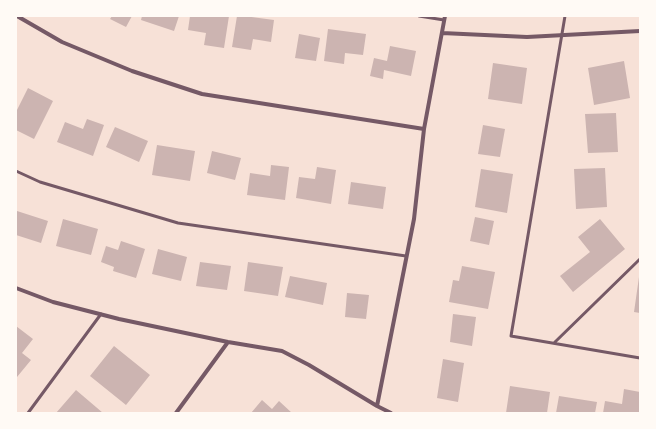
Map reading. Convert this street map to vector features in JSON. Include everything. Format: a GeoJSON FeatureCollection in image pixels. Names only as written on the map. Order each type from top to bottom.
{"type":"FeatureCollection","features":[{"type":"Feature","properties":{"kind":"street"},"geometry":{"type":"LineString","coordinates":[[17,16],[62,42],[132,71],[202,94],[424,129]]}},
{"type":"Feature","properties":{"kind":"street"},"geometry":{"type":"LineString","coordinates":[[377,406],[414,219],[424,129],[445,18]]}},
{"type":"Feature","properties":{"kind":"street"},"geometry":{"type":"LineString","coordinates":[[442,33],[527,37],[640,31]]}},
{"type":"Feature","properties":{"kind":"street"},"geometry":{"type":"LineString","coordinates":[[16,288],[53,302],[119,319],[228,342],[282,351],[391,413]]}},
{"type":"Feature","properties":{"kind":"street"},"geometry":{"type":"LineString","coordinates":[[176,413],[228,342]]}},
{"type":"Feature","properties":{"kind":"lane"},"geometry":{"type":"LineString","coordinates":[[419,16],[445,18]]}},
{"type":"Feature","properties":{"kind":"lane"},"geometry":{"type":"LineString","coordinates":[[565,16],[511,336],[640,358]]}},
{"type":"Feature","properties":{"kind":"lane"},"geometry":{"type":"LineString","coordinates":[[16,171],[40,182],[178,223],[406,256]]}},
{"type":"Feature","properties":{"kind":"lane"},"geometry":{"type":"LineString","coordinates":[[554,343],[640,259]]}},
{"type":"Feature","properties":{"kind":"lane"},"geometry":{"type":"LineString","coordinates":[[28,413],[101,314]]}},
{"type":"Feature","properties":{"kind":"building"},"geometry":{"type":"Polygon","coordinates":[[[112,16],[132,16],[126,27],[110,19],[112,16]]]}},
{"type":"Feature","properties":{"kind":"building"},"geometry":{"type":"Polygon","coordinates":[[[142,16],[179,16],[174,31],[141,20],[142,16]]]}},
{"type":"Feature","properties":{"kind":"building"},"geometry":{"type":"Polygon","coordinates":[[[190,16],[229,16],[224,48],[204,45],[206,33],[188,30],[190,16]]]}},
{"type":"Feature","properties":{"kind":"building"},"geometry":{"type":"Polygon","coordinates":[[[237,16],[274,20],[271,42],[253,39],[251,50],[232,47],[237,16]]]}},
{"type":"Feature","properties":{"kind":"building"},"geometry":{"type":"Polygon","coordinates":[[[328,29],[366,34],[363,55],[345,53],[344,64],[324,61],[328,29]]]}},
{"type":"Feature","properties":{"kind":"building"},"geometry":{"type":"Polygon","coordinates":[[[299,34],[320,38],[316,61],[295,58],[299,34]]]}},
{"type":"Feature","properties":{"kind":"building"},"geometry":{"type":"Polygon","coordinates":[[[390,46],[416,51],[411,76],[384,70],[383,79],[370,76],[374,58],[387,61],[390,46]]]}},
{"type":"Feature","properties":{"kind":"building"},"geometry":{"type":"Polygon","coordinates":[[[624,61],[630,98],[594,105],[588,68],[624,61]]]}},
{"type":"Feature","properties":{"kind":"building"},"geometry":{"type":"Polygon","coordinates":[[[493,63],[527,68],[522,104],[488,99],[493,63]]]}},
{"type":"Feature","properties":{"kind":"building"},"geometry":{"type":"Polygon","coordinates":[[[28,88],[53,101],[34,139],[16,130],[16,112],[28,88]]]}},
{"type":"Feature","properties":{"kind":"building"},"geometry":{"type":"Polygon","coordinates":[[[616,113],[618,152],[588,153],[585,114],[616,113]]]}},
{"type":"Feature","properties":{"kind":"building"},"geometry":{"type":"Polygon","coordinates":[[[87,119],[104,125],[93,156],[57,142],[65,122],[83,129],[87,119]]]}},
{"type":"Feature","properties":{"kind":"building"},"geometry":{"type":"Polygon","coordinates":[[[483,125],[505,129],[500,157],[478,154],[483,125]]]}},
{"type":"Feature","properties":{"kind":"building"},"geometry":{"type":"Polygon","coordinates":[[[115,127],[148,141],[139,162],[106,147],[115,127]]]}},
{"type":"Feature","properties":{"kind":"building"},"geometry":{"type":"Polygon","coordinates":[[[157,145],[195,151],[190,181],[152,175],[157,145]]]}},
{"type":"Feature","properties":{"kind":"building"},"geometry":{"type":"Polygon","coordinates":[[[212,151],[241,158],[235,180],[207,173],[212,151]]]}},
{"type":"Feature","properties":{"kind":"building"},"geometry":{"type":"Polygon","coordinates":[[[271,165],[289,167],[285,200],[247,195],[250,173],[270,176],[271,165]]]}},
{"type":"Feature","properties":{"kind":"building"},"geometry":{"type":"Polygon","coordinates":[[[317,167],[336,170],[331,204],[296,198],[299,177],[315,179],[317,167]]]}},
{"type":"Feature","properties":{"kind":"building"},"geometry":{"type":"Polygon","coordinates":[[[605,168],[607,207],[576,209],[574,169],[605,168]]]}},
{"type":"Feature","properties":{"kind":"building"},"geometry":{"type":"Polygon","coordinates":[[[481,169],[513,174],[507,213],[475,207],[481,169]]]}},
{"type":"Feature","properties":{"kind":"building"},"geometry":{"type":"Polygon","coordinates":[[[351,182],[386,187],[383,209],[348,204],[351,182]]]}},
{"type":"Feature","properties":{"kind":"building"},"geometry":{"type":"Polygon","coordinates":[[[17,211],[48,221],[41,243],[16,235],[17,211]]]}},
{"type":"Feature","properties":{"kind":"building"},"geometry":{"type":"Polygon","coordinates":[[[475,217],[494,221],[489,245],[470,241],[475,217]]]}},
{"type":"Feature","properties":{"kind":"building"},"geometry":{"type":"Polygon","coordinates":[[[63,219],[98,229],[91,255],[56,246],[63,219]]]}},
{"type":"Feature","properties":{"kind":"building"},"geometry":{"type":"Polygon","coordinates":[[[600,219],[625,249],[573,292],[560,276],[590,252],[578,237],[600,219]]]}},
{"type":"Feature","properties":{"kind":"building"},"geometry":{"type":"Polygon","coordinates":[[[121,241],[145,249],[136,278],[113,271],[114,267],[101,262],[106,246],[118,250],[121,241]]]}},
{"type":"Feature","properties":{"kind":"building"},"geometry":{"type":"Polygon","coordinates":[[[158,249],[187,257],[181,281],[152,274],[158,249]]]}},
{"type":"Feature","properties":{"kind":"building"},"geometry":{"type":"Polygon","coordinates":[[[200,262],[231,266],[227,290],[196,286],[200,262]]]}},
{"type":"Feature","properties":{"kind":"building"},"geometry":{"type":"Polygon","coordinates":[[[248,262],[283,267],[278,296],[244,291],[248,262]]]}},
{"type":"Feature","properties":{"kind":"building"},"geometry":{"type":"Polygon","coordinates":[[[462,266],[495,272],[488,309],[449,302],[453,280],[459,281],[462,266]]]}},
{"type":"Feature","properties":{"kind":"building"},"geometry":{"type":"Polygon","coordinates":[[[290,276],[327,283],[323,305],[285,297],[290,276]]]}},
{"type":"Feature","properties":{"kind":"building"},"geometry":{"type":"Polygon","coordinates":[[[640,277],[640,313],[634,312],[640,277]]]}},
{"type":"Feature","properties":{"kind":"building"},"geometry":{"type":"Polygon","coordinates":[[[347,293],[369,295],[366,319],[345,317],[347,293]]]}},
{"type":"Feature","properties":{"kind":"building"},"geometry":{"type":"Polygon","coordinates":[[[453,314],[476,317],[472,346],[450,342],[453,314]]]}},
{"type":"Feature","properties":{"kind":"building"},"geometry":{"type":"Polygon","coordinates":[[[16,326],[33,339],[22,353],[31,360],[17,377],[16,376],[16,326]]]}},
{"type":"Feature","properties":{"kind":"building"},"geometry":{"type":"Polygon","coordinates":[[[114,346],[150,375],[126,405],[90,376],[114,346]]]}},
{"type":"Feature","properties":{"kind":"building"},"geometry":{"type":"Polygon","coordinates":[[[443,359],[464,363],[458,402],[437,398],[443,359]]]}},
{"type":"Feature","properties":{"kind":"building"},"geometry":{"type":"Polygon","coordinates":[[[510,386],[550,392],[547,413],[506,413],[510,386]]]}},
{"type":"Feature","properties":{"kind":"building"},"geometry":{"type":"Polygon","coordinates":[[[624,389],[640,392],[640,413],[603,413],[605,401],[622,404],[624,389]]]}},
{"type":"Feature","properties":{"kind":"building"},"geometry":{"type":"Polygon","coordinates":[[[76,390],[103,413],[56,413],[76,390]]]}},
{"type":"Feature","properties":{"kind":"building"},"geometry":{"type":"Polygon","coordinates":[[[559,396],[597,402],[595,413],[556,413],[559,396]]]}},
{"type":"Feature","properties":{"kind":"building"},"geometry":{"type":"Polygon","coordinates":[[[262,400],[272,409],[279,401],[292,413],[251,413],[262,400]]]}}]}
